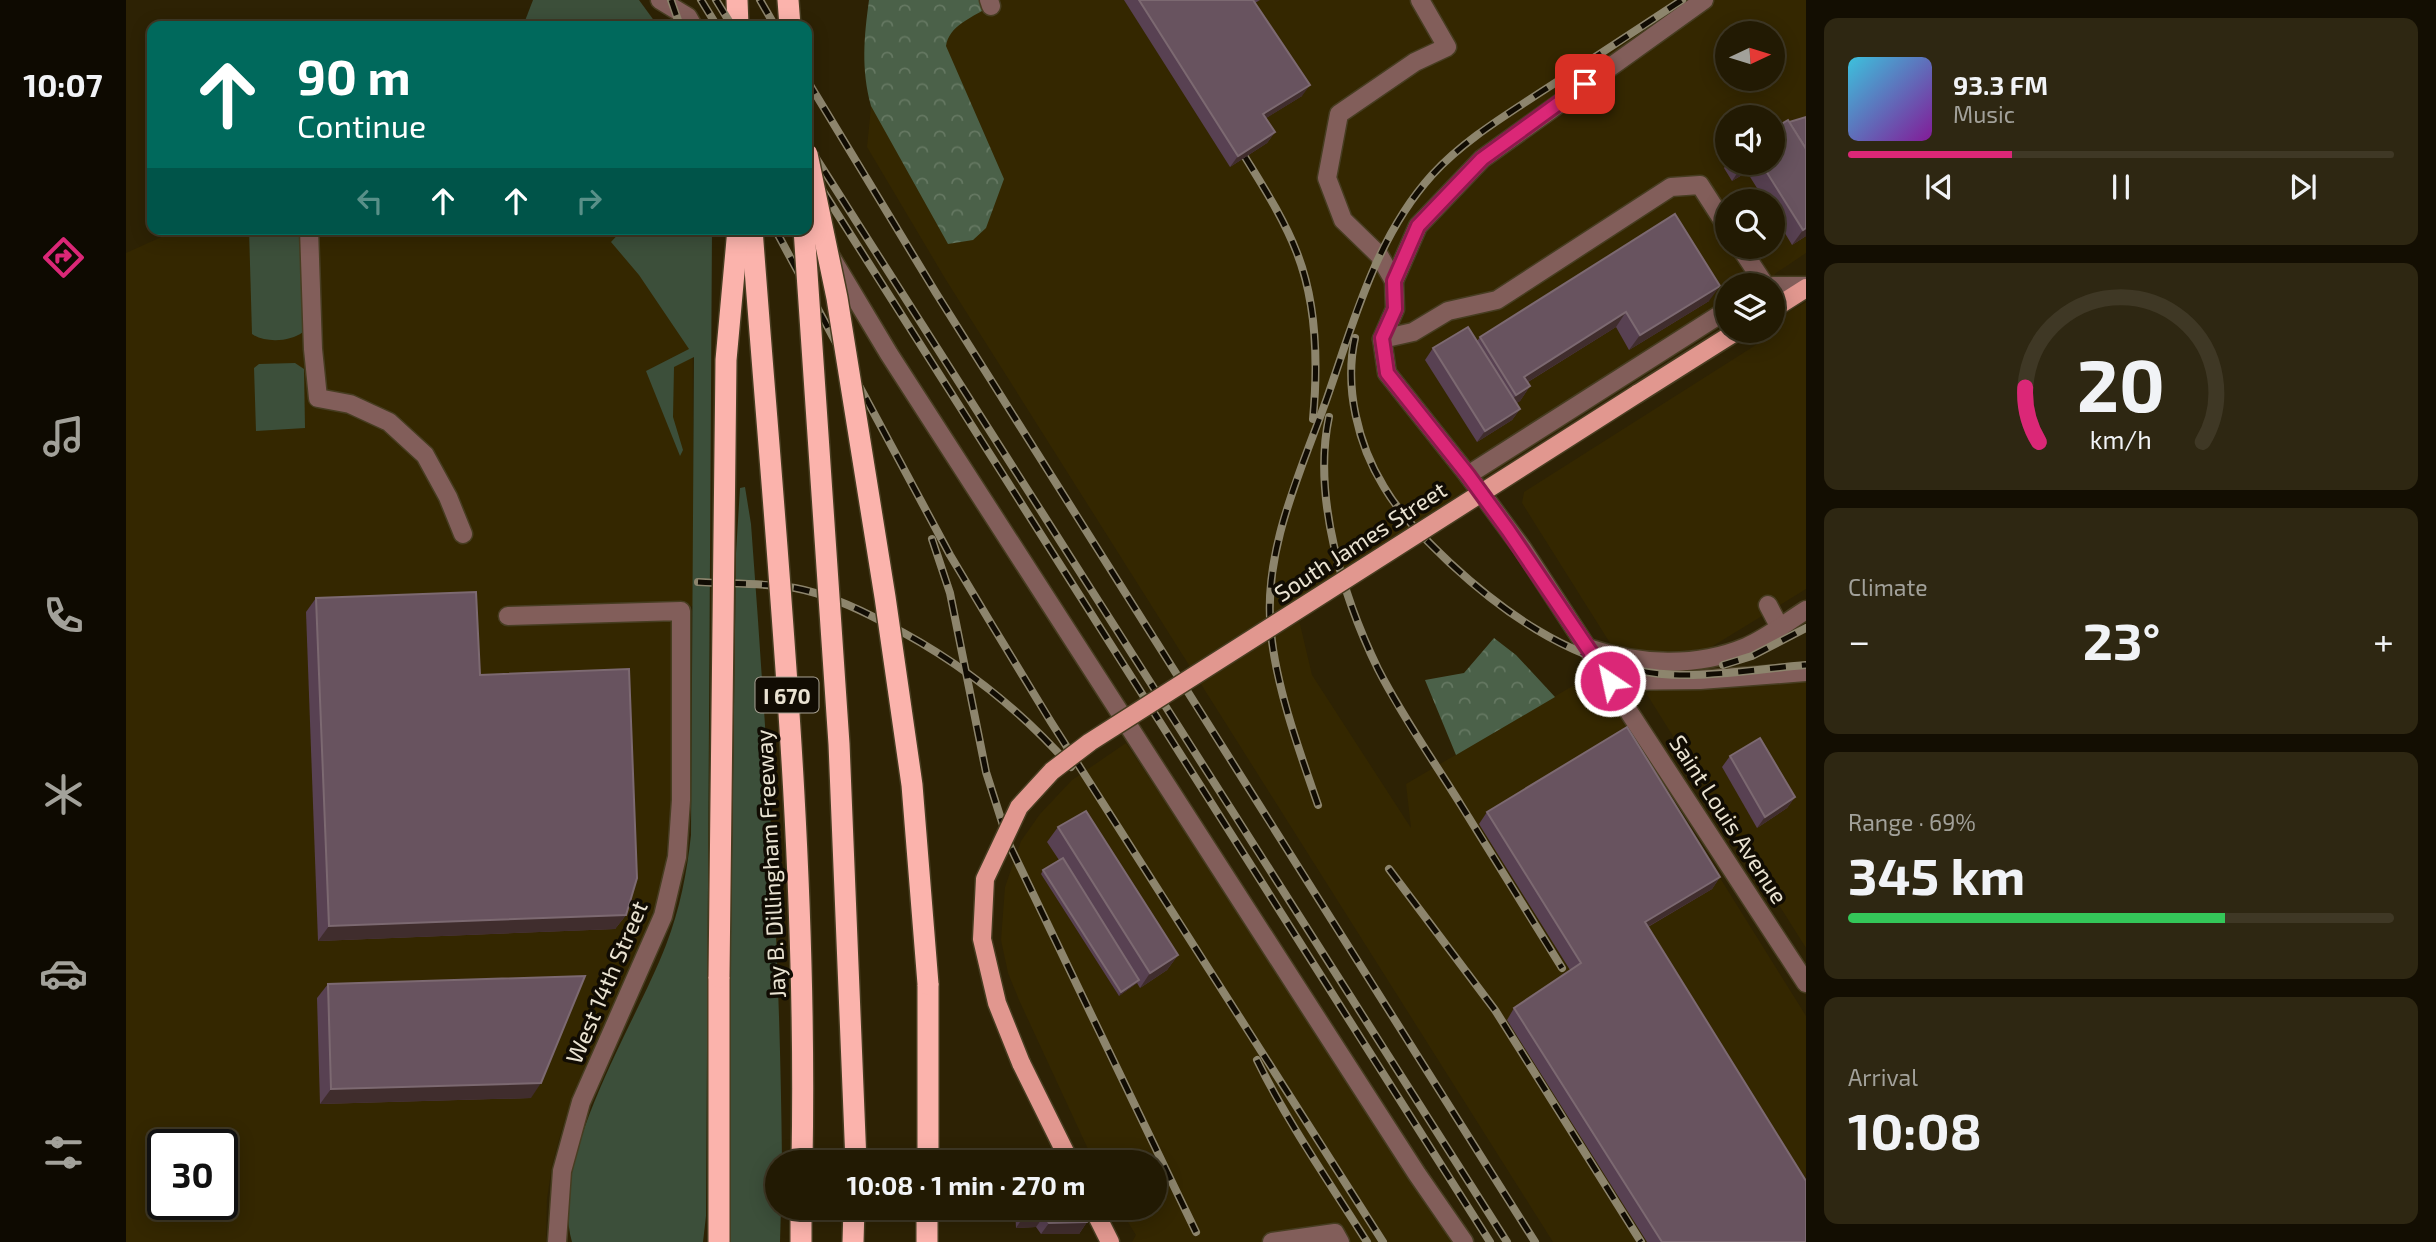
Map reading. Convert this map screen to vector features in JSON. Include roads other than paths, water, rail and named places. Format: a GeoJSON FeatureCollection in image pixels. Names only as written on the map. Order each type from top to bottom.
{"type":"FeatureCollection","features":[{"type":"Feature","properties":{"kind":"highway"},"geometry":{"type":"LineString","coordinates":[[737,0],[738,21]]}},
{"type":"Feature","properties":{"kind":"highway"},"geometry":{"type":"LineString","coordinates":[[788,0],[790,21]]}},
{"type":"Feature","properties":{"kind":"highway"},"geometry":{"type":"LineString","coordinates":[[812,178],[837,298],[912,785],[928,984],[928,1150]]}},
{"type":"Feature","properties":{"kind":"highway"},"geometry":{"type":"LineString","coordinates":[[718,1241],[726,360],[737,235]]}},
{"type":"Feature","properties":{"kind":"highway","name":"Jay B. Dillingham Freeway"},"geometry":{"type":"LineString","coordinates":[[752,235],[792,768],[804,1042],[802,1150]]}},
{"type":"Feature","properties":{"kind":"highway","name":"I 670"},"geometry":{"type":"LineString","coordinates":[[804,235],[839,744],[856,1150]]}},
{"type":"Feature","properties":{"kind":"highway"},"geometry":{"type":"LineString","coordinates":[[801,1242],[802,1220]]}},
{"type":"Feature","properties":{"kind":"highway"},"geometry":{"type":"LineString","coordinates":[[853,1242],[854,1220]]}},
{"type":"Feature","properties":{"kind":"main road"},"geometry":{"type":"LineString","coordinates":[[1785,301],[1806,287]]}},
{"type":"Feature","properties":{"kind":"main road","name":"South James Street"},"geometry":{"type":"LineString","coordinates":[[1064,1150],[1021,1063],[997,1003],[982,939],[985,879],[1019,807],[1052,771],[1090,742],[1718,343]]}},
{"type":"Feature","properties":{"kind":"main road"},"geometry":{"type":"LineString","coordinates":[[1098,1220],[1107,1240]]}},
{"type":"Feature","properties":{"kind":"street"},"geometry":{"type":"LineString","coordinates":[[660,0],[691,21]]}},
{"type":"Feature","properties":{"kind":"street"},"geometry":{"type":"LineString","coordinates":[[1394,281],[1379,255],[1343,220],[1327,178],[1339,114],[1415,62],[1447,47],[1420,0]]}},
{"type":"Feature","properties":{"kind":"street"},"geometry":{"type":"LineString","coordinates":[[1382,338],[1395,309],[1394,281],[1418,226],[1482,159],[1704,0]]}},
{"type":"Feature","properties":{"kind":"street"},"geometry":{"type":"LineString","coordinates":[[1382,338],[1413,332],[1448,311],[1497,300],[1671,187],[1700,185],[1715,208]]}},
{"type":"Feature","properties":{"kind":"street"},"geometry":{"type":"LineString","coordinates":[[812,225],[896,366],[1464,1242]]}},
{"type":"Feature","properties":{"kind":"street"},"geometry":{"type":"LineString","coordinates":[[309,235],[313,349],[318,398],[350,404],[389,422],[425,455],[448,497],[463,534]]}},
{"type":"Feature","properties":{"kind":"street"},"geometry":{"type":"LineString","coordinates":[[1785,286],[1806,287]]}},
{"type":"Feature","properties":{"kind":"street"},"geometry":{"type":"LineString","coordinates":[[1468,475],[1715,318]]}},
{"type":"Feature","properties":{"kind":"street","name":"Saint Louis Avenue"},"geometry":{"type":"LineString","coordinates":[[1382,338],[1387,373],[1522,548],[1804,974]]}},
{"type":"Feature","properties":{"kind":"street"},"geometry":{"type":"LineString","coordinates":[[1768,605],[1779,626]]}},
{"type":"Feature","properties":{"kind":"street"},"geometry":{"type":"LineString","coordinates":[[1588,648],[1615,657],[1641,661],[1678,662],[1710,658],[1748,646],[1806,610]]}},
{"type":"Feature","properties":{"kind":"street","name":"West 14th Street"},"geometry":{"type":"LineString","coordinates":[[508,616],[681,611],[681,800],[677,857],[663,916],[582,1102],[562,1171],[557,1242]]}},
{"type":"Feature","properties":{"kind":"street"},"geometry":{"type":"LineString","coordinates":[[1610,681],[1700,680],[1806,672]]}},
{"type":"Feature","properties":{"kind":"street"},"geometry":{"type":"LineString","coordinates":[[1272,1242],[1335,1233],[1340,1242]]}},
{"type":"Feature","properties":{"kind":"railway"},"geometry":{"type":"LineString","coordinates":[[671,0],[678,21]]}},
{"type":"Feature","properties":{"kind":"railway"},"geometry":{"type":"LineString","coordinates":[[701,0],[714,21]]}},
{"type":"Feature","properties":{"kind":"railway"},"geometry":{"type":"LineString","coordinates":[[716,0],[729,21]]}},
{"type":"Feature","properties":{"kind":"railway"},"geometry":{"type":"LineString","coordinates":[[760,0],[772,21]]}},
{"type":"Feature","properties":{"kind":"railway"},"geometry":{"type":"LineString","coordinates":[[1318,805],[1278,675],[1271,632],[1272,572],[1295,483],[1357,310],[1381,253],[1413,199],[1432,175],[1470,140],[1682,0]]}},
{"type":"Feature","properties":{"kind":"railway"},"geometry":{"type":"LineString","coordinates":[[812,88],[936,293],[1535,1242]]}},
{"type":"Feature","properties":{"kind":"railway"},"geometry":{"type":"LineString","coordinates":[[812,152],[1507,1242]]}},
{"type":"Feature","properties":{"kind":"railway"},"geometry":{"type":"LineString","coordinates":[[1245,157],[1286,228],[1304,273],[1314,335],[1313,419]]}},
{"type":"Feature","properties":{"kind":"railway"},"geometry":{"type":"LineString","coordinates":[[812,174],[1490,1242]]}},
{"type":"Feature","properties":{"kind":"railway"},"geometry":{"type":"LineString","coordinates":[[778,235],[950,555],[992,625],[1383,1242]]}},
{"type":"Feature","properties":{"kind":"railway"},"geometry":{"type":"LineString","coordinates":[[1355,338],[1352,396],[1360,434],[1384,487],[1406,518],[1450,563],[1513,615],[1584,654],[1636,670],[1698,675],[1806,665]]}},
{"type":"Feature","properties":{"kind":"railway"},"geometry":{"type":"LineString","coordinates":[[1329,417],[1325,448],[1328,513],[1343,579],[1365,641],[1397,704],[1562,968]]}},
{"type":"Feature","properties":{"kind":"railway"},"geometry":{"type":"LineString","coordinates":[[932,539],[950,593],[986,772],[1009,844],[1196,1232]]}},
{"type":"Feature","properties":{"kind":"railway"},"geometry":{"type":"LineString","coordinates":[[698,582],[795,588],[864,612],[937,652],[985,686],[1030,724],[1071,767]]}},
{"type":"Feature","properties":{"kind":"railway"},"geometry":{"type":"LineString","coordinates":[[1723,665],[1752,656],[1806,628]]}},
{"type":"Feature","properties":{"kind":"railway"},"geometry":{"type":"LineString","coordinates":[[1389,869],[1495,1010],[1641,1242]]}},
{"type":"Feature","properties":{"kind":"railway"},"geometry":{"type":"LineString","coordinates":[[1257,1060],[1295,1129],[1367,1242]]}}]}
